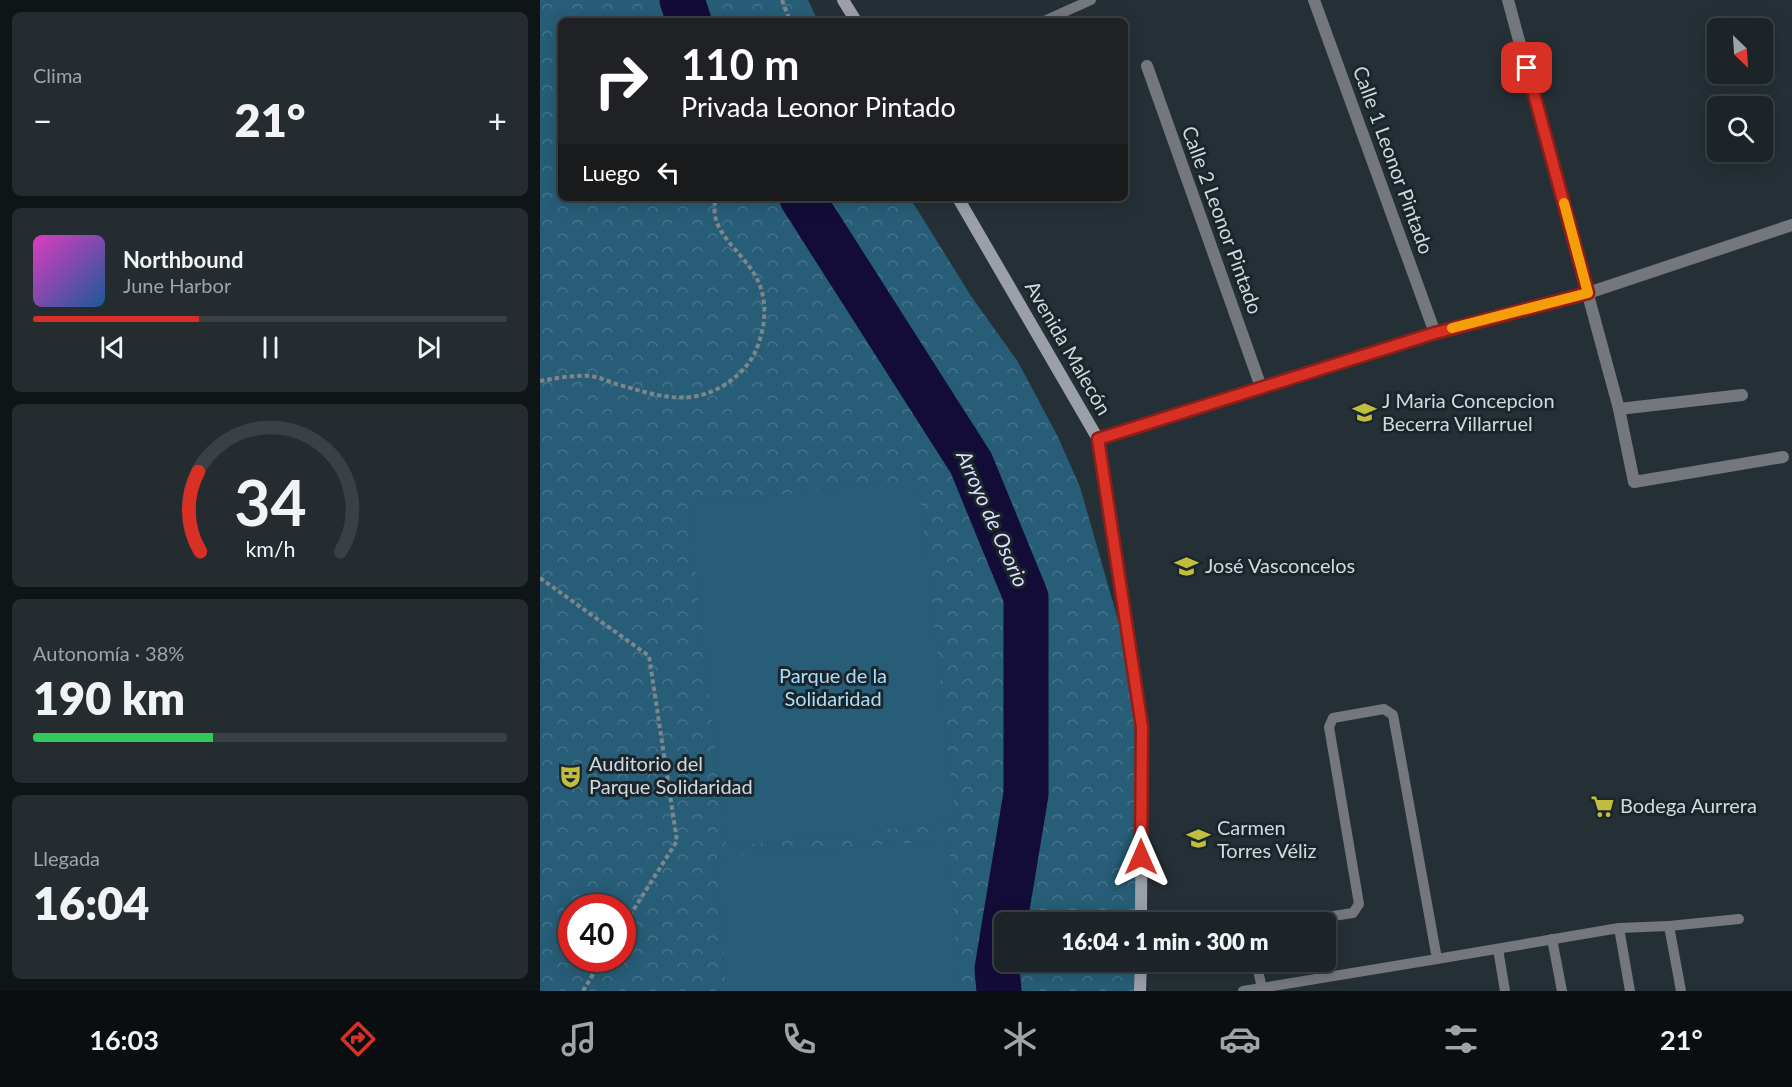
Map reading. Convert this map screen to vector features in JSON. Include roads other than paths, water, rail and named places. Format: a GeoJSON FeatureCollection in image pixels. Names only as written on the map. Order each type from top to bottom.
{"type":"FeatureCollection","features":[{"type":"Feature","properties":{"kind":"street"},"geometry":{"type":"LineString","coordinates":[[843,0],[854,18]]}},
{"type":"Feature","properties":{"kind":"street","name":"Calle 1 Leonor Pintado"},"geometry":{"type":"LineString","coordinates":[[1314,0],[1435,333]]}},
{"type":"Feature","properties":{"kind":"street"},"geometry":{"type":"LineString","coordinates":[[1508,0],[1619,409],[1634,482],[1783,457]]}},
{"type":"Feature","properties":{"kind":"street","name":"Calle 2 Leonor Pintado"},"geometry":{"type":"LineString","coordinates":[[1147,66],[1261,387]]}},
{"type":"Feature","properties":{"kind":"street","name":"Avenida Malecón"},"geometry":{"type":"LineString","coordinates":[[960,201],[1098,439],[1142,727],[1141,912]]}},
{"type":"Feature","properties":{"kind":"street"},"geometry":{"type":"LineString","coordinates":[[1098,439],[1435,333],[1588,293],[1792,225]]}},
{"type":"Feature","properties":{"kind":"street"},"geometry":{"type":"LineString","coordinates":[[1619,409],[1742,395]]}},
{"type":"Feature","properties":{"kind":"street"},"geometry":{"type":"LineString","coordinates":[[1140,991],[1141,972]]}},
{"type":"Feature","properties":{"kind":"lane"},"geometry":{"type":"LineString","coordinates":[[1051,18],[1091,0]]}},
{"type":"Feature","properties":{"kind":"lane"},"geometry":{"type":"LineString","coordinates":[[1336,916],[1353,913],[1359,904],[1329,727],[1333,718],[1384,709],[1393,715],[1437,960]]}},
{"type":"Feature","properties":{"kind":"lane"},"geometry":{"type":"LineString","coordinates":[[1243,991],[1619,928],[1739,919]]}},
{"type":"Feature","properties":{"kind":"lane"},"geometry":{"type":"LineString","coordinates":[[1669,926],[1681,991]]}},
{"type":"Feature","properties":{"kind":"lane"},"geometry":{"type":"LineString","coordinates":[[1619,928],[1630,991]]}},
{"type":"Feature","properties":{"kind":"lane"},"geometry":{"type":"LineString","coordinates":[[1552,939],[1562,991]]}},
{"type":"Feature","properties":{"kind":"lane"},"geometry":{"type":"LineString","coordinates":[[1498,949],[1505,991]]}},
{"type":"Feature","properties":{"kind":"lane"},"geometry":{"type":"LineString","coordinates":[[1258,972],[1262,988]]}},
{"type":"Feature","properties":{"kind":"waterway","name":"Arroyo de Osorio"},"geometry":{"type":"LineString","coordinates":[[682,0],[688,18]]}},
{"type":"Feature","properties":{"kind":"waterway","name":"Arroyo de Osorio"},"geometry":{"type":"LineString","coordinates":[[804,201],[971,463],[1026,597],[1026,794],[997,969],[999,991]]}},
{"type":"Feature","properties":{"kind":"place","name":"J Maria Concepcion Becerra Villarruel"},"geometry":{"type":"Point","coordinates":[1364,413]}},
{"type":"Feature","properties":{"kind":"place","name":"José Vasconcelos"},"geometry":{"type":"Point","coordinates":[1187,566]}},
{"type":"Feature","properties":{"kind":"place","name":"Auditorio del Parque Solidaridad"},"geometry":{"type":"Point","coordinates":[571,776]}},
{"type":"Feature","properties":{"kind":"place","name":"Bodega Aurrera"},"geometry":{"type":"Point","coordinates":[1602,806]}},
{"type":"Feature","properties":{"kind":"place","name":"Carmen Torres Véliz"},"geometry":{"type":"Point","coordinates":[1199,839]}},
{"type":"Feature","properties":{"kind":"park label","name":"Parque de la Solidaridad"},"geometry":{"type":"Point","coordinates":[833,688]}}]}
